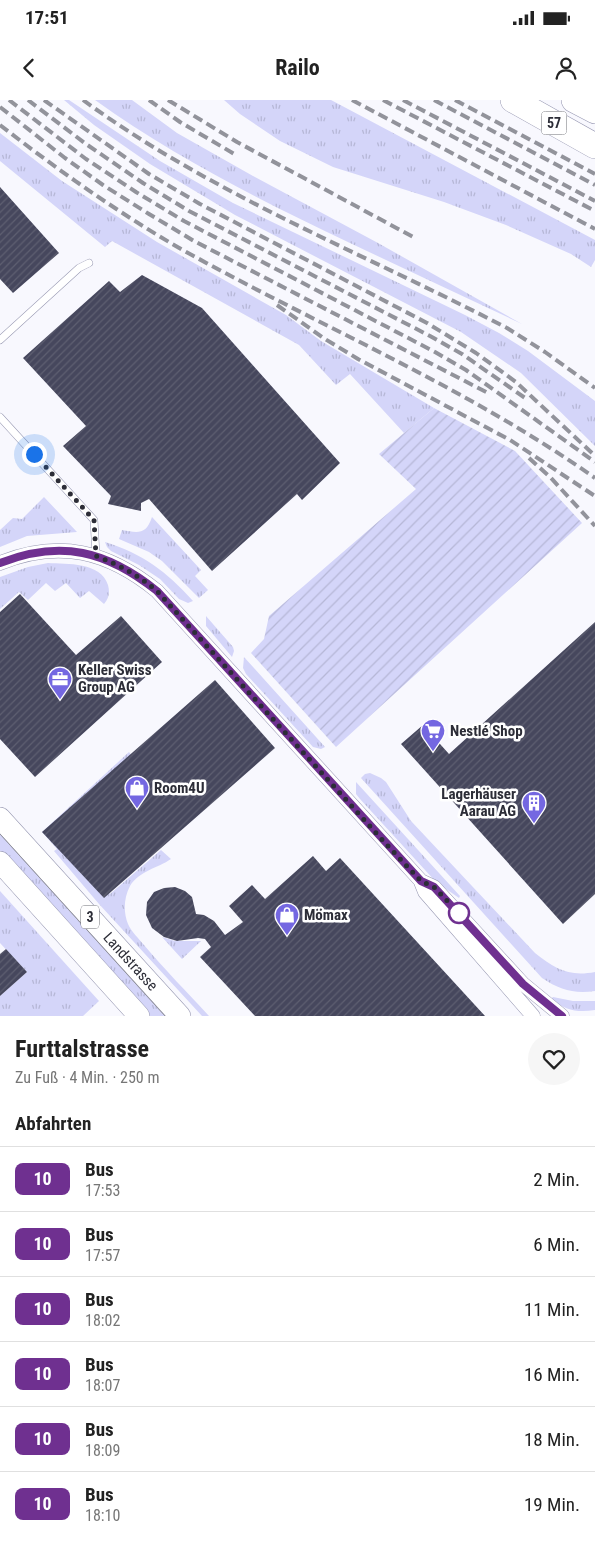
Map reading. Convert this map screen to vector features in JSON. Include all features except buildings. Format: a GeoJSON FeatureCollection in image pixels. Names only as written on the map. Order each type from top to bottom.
{"type":"FeatureCollection","features":[{"type":"Feature","properties":{"kind":"highway","name":"57"},"geometry":{"type":"LineString","coordinates":[[513,100],[595,146]]}},
{"type":"Feature","properties":{"kind":"highway"},"geometry":{"type":"LineString","coordinates":[[574,100],[595,111]]}},
{"type":"Feature","properties":{"kind":"main road","name":"Landstrasse"},"geometry":{"type":"LineString","coordinates":[[0,818],[180,1016]]}},
{"type":"Feature","properties":{"kind":"main road","name":"Landstrasse"},"geometry":{"type":"LineString","coordinates":[[0,862],[139,1016]]}},
{"type":"Feature","properties":{"kind":"street"},"geometry":{"type":"LineString","coordinates":[[0,563],[18,556],[44,551],[72,551],[96,556],[120,565],[157,591],[421,881],[425,892],[533,1016]]}},
{"type":"Feature","properties":{"kind":"street"},"geometry":{"type":"LineString","coordinates":[[421,881],[434,887],[523,984],[562,1016]]}},
{"type":"Feature","properties":{"kind":"lane"},"geometry":{"type":"LineString","coordinates":[[0,340],[79,268],[89,263]]}},
{"type":"Feature","properties":{"kind":"lane"},"geometry":{"type":"LineString","coordinates":[[0,417],[94,520],[96,556]]}},
{"type":"Feature","properties":{"kind":"green space"},"geometry":{"type":"Polygon","coordinates":[[[64,100],[69,100],[160,161],[233,203],[465,315],[528,351],[595,401],[595,446],[521,373],[461,332],[235,215],[150,164],[94,125],[64,100]]]}},
{"type":"Feature","properties":{"kind":"green space"},"geometry":{"type":"Polygon","coordinates":[[[95,100],[132,100],[177,133],[522,324],[251,194],[187,159],[95,100]]]}},
{"type":"Feature","properties":{"kind":"green space"},"geometry":{"type":"Polygon","coordinates":[[[224,100],[331,100],[595,240],[595,260],[591,267],[571,254],[506,225],[444,202],[333,167],[280,141],[240,114],[224,100]]]}},
{"type":"Feature","properties":{"kind":"green space"},"geometry":{"type":"Polygon","coordinates":[[[0,133],[62,181],[157,242],[286,315],[321,341],[434,408],[379,454],[404,433],[350,374],[336,385],[299,345],[112,241],[105,247],[0,161],[0,133]]]}},
{"type":"Feature","properties":{"kind":"green space"},"geometry":{"type":"Polygon","coordinates":[[[434,408],[515,451],[582,523],[336,747],[251,653],[264,639],[269,616],[416,489],[379,454],[434,408]]]}},
{"type":"Feature","properties":{"kind":"green space"},"geometry":{"type":"Polygon","coordinates":[[[44,497],[77,532],[27,536],[0,547],[0,530],[13,518],[22,519],[44,497]]]}},
{"type":"Feature","properties":{"kind":"green space"},"geometry":{"type":"Polygon","coordinates":[[[152,517],[201,570],[195,576],[208,590],[199,598],[162,561],[149,552],[119,539],[122,530],[137,532],[144,530],[152,517]]]}},
{"type":"Feature","properties":{"kind":"green space"},"geometry":{"type":"Polygon","coordinates":[[[105,542],[131,552],[153,565],[193,601],[188,603],[179,599],[160,579],[139,565],[111,551],[105,542]]]}},
{"type":"Feature","properties":{"kind":"green space"},"geometry":{"type":"Polygon","coordinates":[[[48,563],[73,564],[91,568],[98,572],[104,577],[108,585],[109,595],[106,602],[104,604],[89,591],[80,598],[66,583],[55,591],[46,583],[28,600],[19,592],[0,609],[0,577],[28,567],[48,563]]]}},
{"type":"Feature","properties":{"kind":"green space"},"geometry":{"type":"Polygon","coordinates":[[[206,616],[233,647],[232,657],[206,626],[206,616]]]}},
{"type":"Feature","properties":{"kind":"green space"},"geometry":{"type":"Polygon","coordinates":[[[244,657],[325,747],[321,749],[313,747],[246,674],[243,668],[244,657]]]}},
{"type":"Feature","properties":{"kind":"green space"},"geometry":{"type":"Polygon","coordinates":[[[129,752],[137,762],[100,883],[110,894],[161,850],[171,859],[144,873],[134,881],[126,895],[125,915],[129,927],[138,938],[209,1016],[202,1016],[99,904],[54,851],[57,849],[42,832],[129,752]]]}},
{"type":"Feature","properties":{"kind":"green space"},"geometry":{"type":"Polygon","coordinates":[[[370,773],[386,782],[411,821],[535,953],[563,970],[577,973],[595,972],[595,991],[580,992],[567,990],[555,986],[542,978],[361,778],[365,774],[370,773]]]}},
{"type":"Feature","properties":{"kind":"green space"},"geometry":{"type":"Polygon","coordinates":[[[356,782],[460,896],[459,898],[436,882],[360,799],[356,794],[356,782]]]}},
{"type":"Feature","properties":{"kind":"green space"},"geometry":{"type":"Polygon","coordinates":[[[0,826],[171,1016],[149,1016],[0,852],[0,826]]]}},
{"type":"Feature","properties":{"kind":"green space"},"geometry":{"type":"Polygon","coordinates":[[[0,891],[99,1001],[83,1016],[0,1016],[0,996],[27,972],[0,943],[0,891]]]}},
{"type":"Feature","properties":{"kind":"green space"},"geometry":{"type":"Polygon","coordinates":[[[162,937],[175,941],[201,941],[182,959],[162,937]]]}},
{"type":"Feature","properties":{"kind":"green space"},"geometry":{"type":"Polygon","coordinates":[[[553,997],[573,1001],[595,1001],[595,1010],[572,1010],[556,1003],[551,999],[553,997]]]}},
{"type":"Feature","properties":{"kind":"tram line"},"geometry":{"type":"LineString","coordinates":[[0,834],[165,1016]]}},
{"type":"Feature","properties":{"kind":"railway"},"geometry":{"type":"LineString","coordinates":[[9,100],[86,159],[136,192],[184,221],[466,370],[595,462]]}},
{"type":"Feature","properties":{"kind":"railway"},"geometry":{"type":"LineString","coordinates":[[28,100],[86,144],[143,183],[189,211],[430,336],[462,354],[528,400]]}},
{"type":"Feature","properties":{"kind":"railway"},"geometry":{"type":"LineString","coordinates":[[44,100],[149,174],[200,204],[427,323],[476,353],[516,382],[592,453]]}},
{"type":"Feature","properties":{"kind":"railway"},"geometry":{"type":"LineString","coordinates":[[83,100],[133,134],[237,194],[290,222],[507,328],[545,352],[595,388]]}},
{"type":"Feature","properties":{"kind":"railway"},"geometry":{"type":"LineString","coordinates":[[149,100],[180,122],[236,155]]}},
{"type":"Feature","properties":{"kind":"railway"},"geometry":{"type":"LineString","coordinates":[[168,100],[237,142],[415,238]]}},
{"type":"Feature","properties":{"kind":"railway"},"geometry":{"type":"LineString","coordinates":[[352,100],[595,229]]}},
{"type":"Feature","properties":{"kind":"railway"},"geometry":{"type":"LineString","coordinates":[[383,100],[595,211]]}},
{"type":"Feature","properties":{"kind":"railway"},"geometry":{"type":"LineString","coordinates":[[403,100],[595,201]]}},
{"type":"Feature","properties":{"kind":"railway"},"geometry":{"type":"LineString","coordinates":[[434,100],[595,185]]}},
{"type":"Feature","properties":{"kind":"railway"},"geometry":{"type":"LineString","coordinates":[[455,100],[595,174]]}},
{"type":"Feature","properties":{"kind":"railway"},"geometry":{"type":"LineString","coordinates":[[0,107],[103,185],[194,241],[488,393]]}},
{"type":"Feature","properties":{"kind":"railway"},"geometry":{"type":"LineString","coordinates":[[0,125],[88,190],[181,249],[444,386],[546,445],[595,478]]}},
{"type":"Feature","properties":{"kind":"railway"},"geometry":{"type":"LineString","coordinates":[[277,305],[325,339],[358,359],[510,440],[595,496]]}},
{"type":"Feature","properties":{"kind":"railway"},"geometry":{"type":"LineString","coordinates":[[529,458],[551,478],[595,526]]}},
{"type":"Feature","properties":{"kind":"bus line","name":"10"},"geometry":{"type":"LineString","coordinates":[[0,563],[18,556],[44,551],[72,551],[96,556],[120,565],[157,591],[421,881],[434,887],[523,984],[562,1016]]}},
{"type":"Feature","properties":{"kind":"place","name":"Keller Swiss Group AG"},"geometry":{"type":"Point","coordinates":[60,700]}},
{"type":"Feature","properties":{"kind":"place","name":"Nestlé Shop"},"geometry":{"type":"Point","coordinates":[433,752]}},
{"type":"Feature","properties":{"kind":"place","name":"Room4U"},"geometry":{"type":"Point","coordinates":[137,809]}},
{"type":"Feature","properties":{"kind":"place","name":"Lagerhäuser Aarau AG"},"geometry":{"type":"Point","coordinates":[534,824]}},
{"type":"Feature","properties":{"kind":"place","name":"Mömax"},"geometry":{"type":"Point","coordinates":[287,936]}},
{"type":"Feature","properties":{"kind":"route"},"geometry":{"type":"LineString","coordinates":[[34,454],[94,520],[96,556],[120,565],[157,591],[387,845],[421,881],[434,887],[459,913]]}}]}
